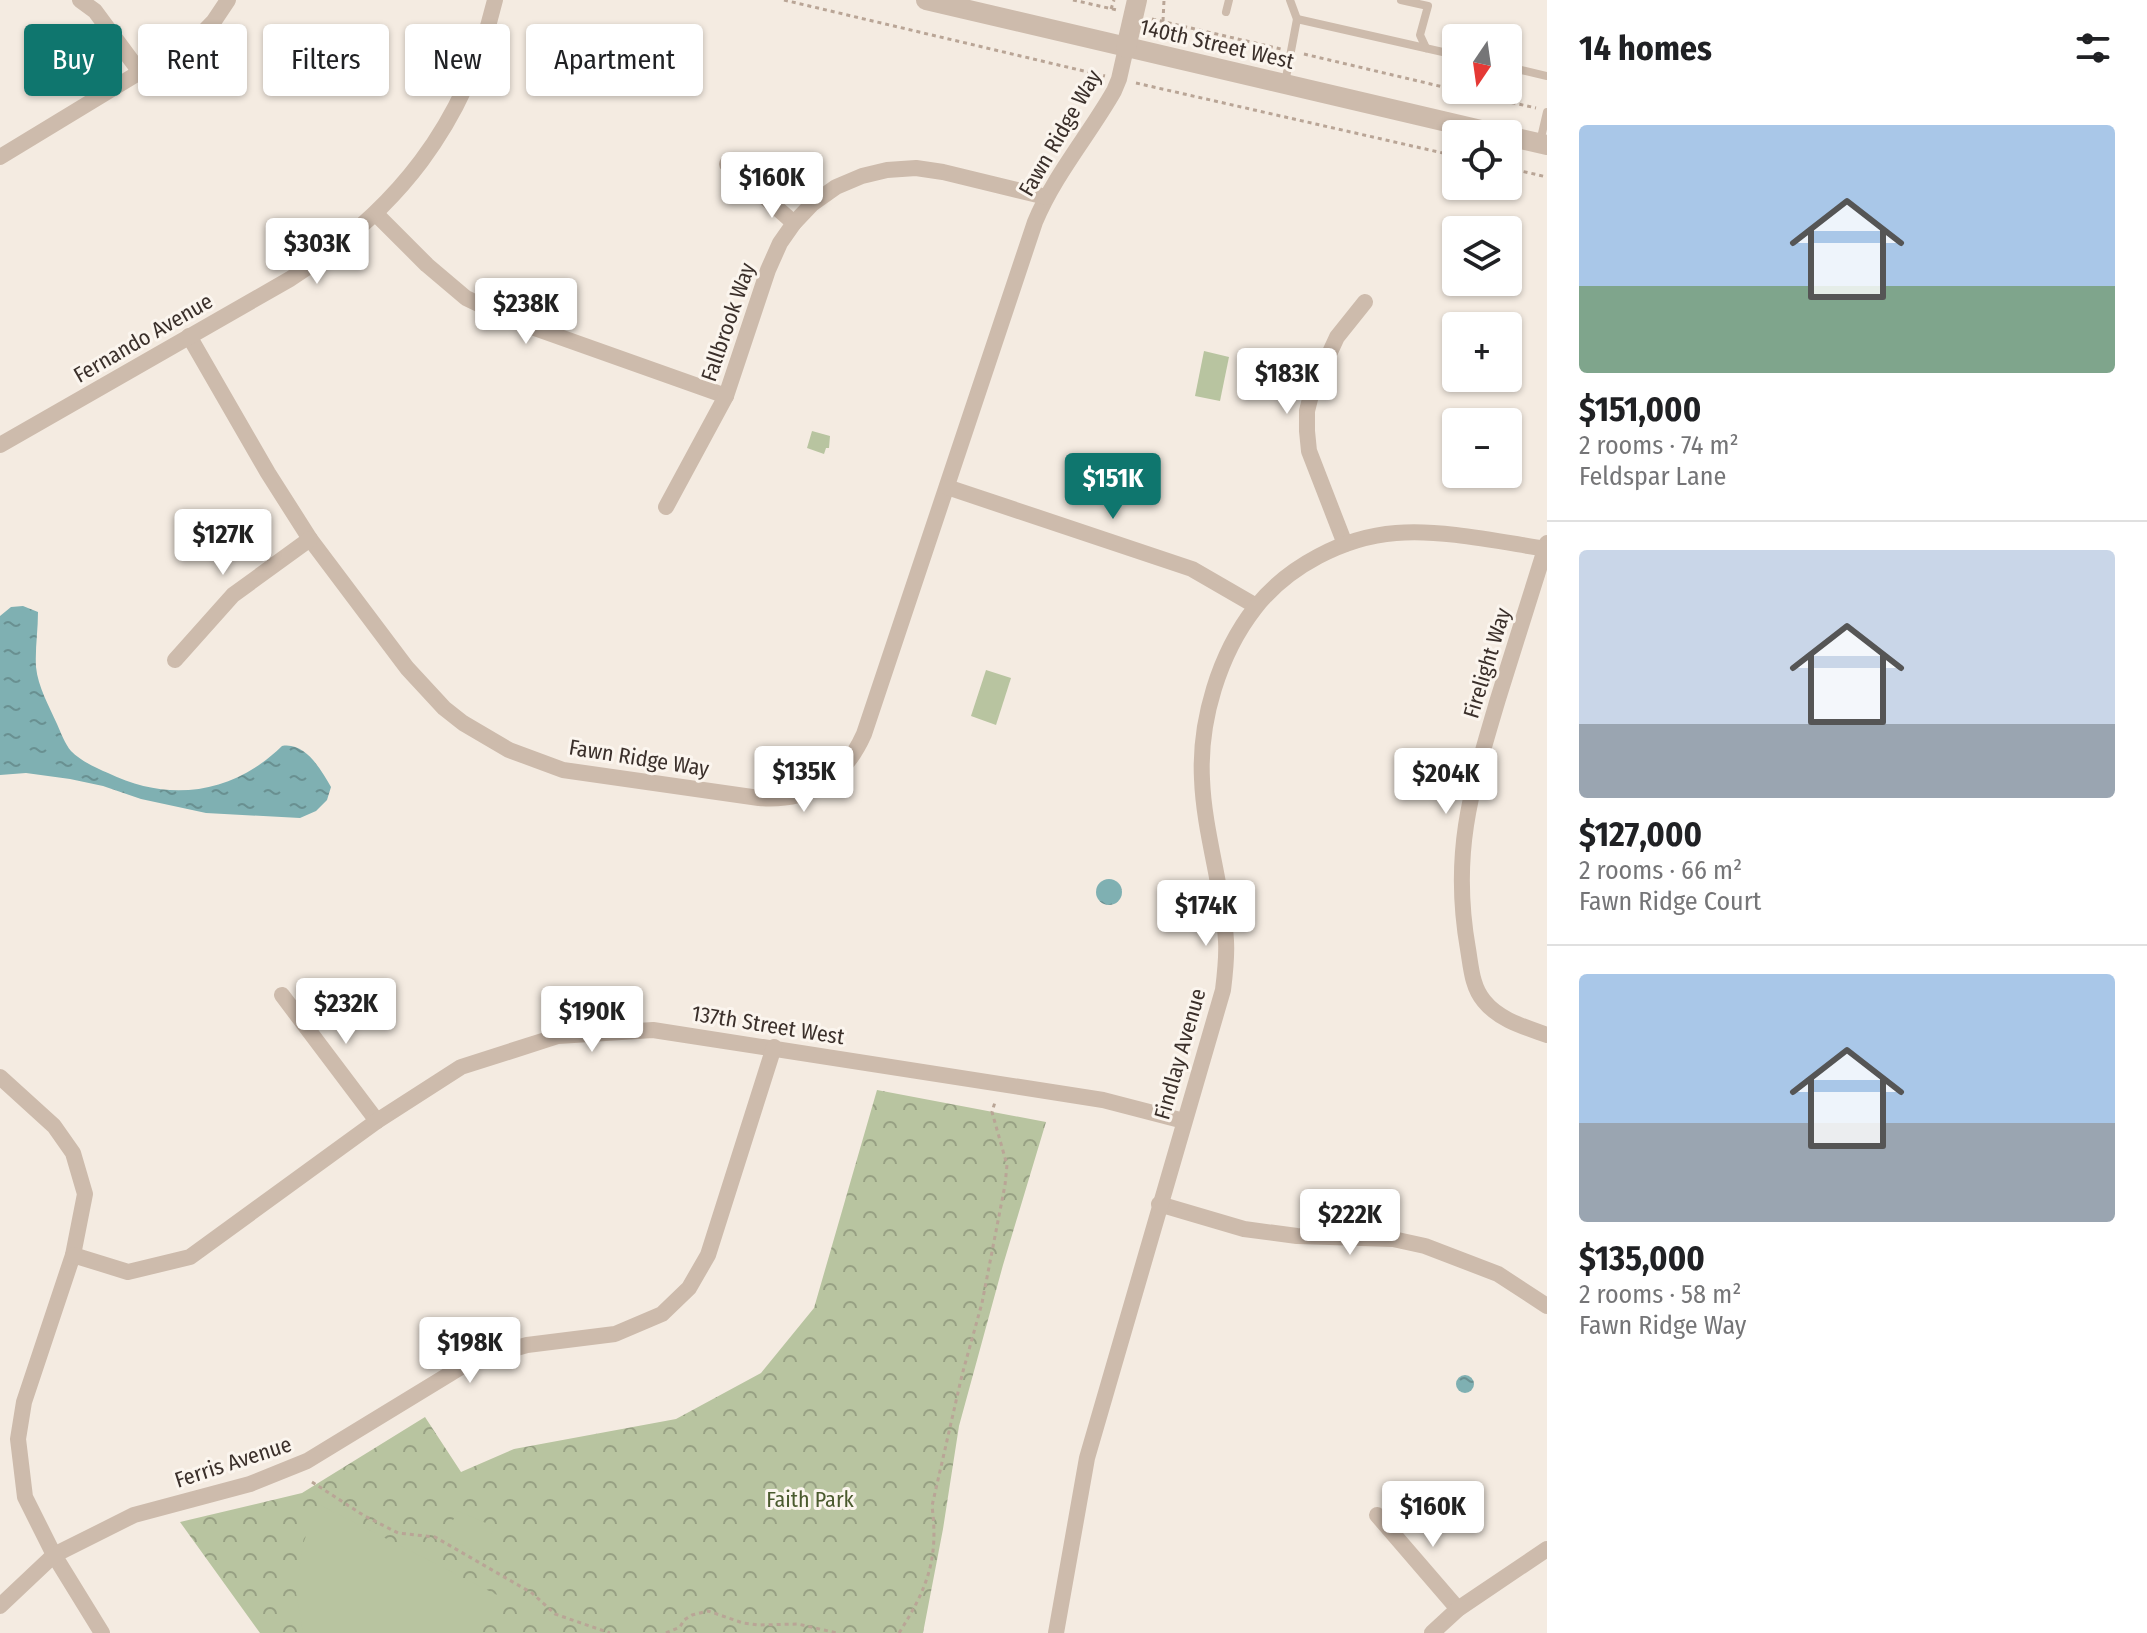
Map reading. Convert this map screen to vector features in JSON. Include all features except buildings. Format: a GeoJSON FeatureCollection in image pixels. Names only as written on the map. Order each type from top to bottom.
{"type":"FeatureCollection","features":[{"type":"Feature","properties":{"kind":"street"},"geometry":{"type":"LineString","coordinates":[[80,0],[95,11],[138,69]]}},
{"type":"Feature","properties":{"kind":"street"},"geometry":{"type":"LineString","coordinates":[[211,24],[228,0]]}},
{"type":"Feature","properties":{"kind":"street","name":"Fernando Avenue"},"geometry":{"type":"LineString","coordinates":[[0,445],[313,264],[376,214],[418,167],[450,117],[476,62],[495,0]]}},
{"type":"Feature","properties":{"kind":"street","name":"140th Street West"},"geometry":{"type":"LineString","coordinates":[[926,0],[1442,121]]}},
{"type":"Feature","properties":{"kind":"street"},"geometry":{"type":"LineString","coordinates":[[1126,48],[1137,0]]}},
{"type":"Feature","properties":{"kind":"street","name":"Fawn Ridge Way"},"geometry":{"type":"LineString","coordinates":[[189,336],[310,539],[423,687],[463,723],[487,739],[563,770],[775,800],[809,792],[836,775],[857,749],[1035,222],[1046,197],[1114,91],[1126,48]]}},
{"type":"Feature","properties":{"kind":"street"},"geometry":{"type":"LineString","coordinates":[[0,157],[138,73]]}},
{"type":"Feature","properties":{"kind":"street"},"geometry":{"type":"LineString","coordinates":[[1522,140],[1544,145]]}},
{"type":"Feature","properties":{"kind":"street"},"geometry":{"type":"LineString","coordinates":[[727,164],[794,223]]}},
{"type":"Feature","properties":{"kind":"street","name":"Fallbrook Way"},"geometry":{"type":"LineString","coordinates":[[666,507],[726,396],[780,243],[812,204],[836,187],[862,176],[916,168],[1046,197]]}},
{"type":"Feature","properties":{"kind":"street"},"geometry":{"type":"LineString","coordinates":[[376,214],[427,265],[466,298],[512,320],[726,396]]}},
{"type":"Feature","properties":{"kind":"street"},"geometry":{"type":"LineString","coordinates":[[1345,544],[1309,451],[1307,411],[1312,391],[1337,337],[1365,302]]}},
{"type":"Feature","properties":{"kind":"street"},"geometry":{"type":"LineString","coordinates":[[947,487],[1192,569],[1256,606]]}},
{"type":"Feature","properties":{"kind":"street","name":"Findlay Avenue"},"geometry":{"type":"LineString","coordinates":[[1056,1633],[1087,1458],[1223,990],[1226,939],[1201,768],[1205,727],[1225,659],[1256,606],[1284,579],[1345,544],[1394,533],[1419,532],[1546,547]]}},
{"type":"Feature","properties":{"kind":"street"},"geometry":{"type":"LineString","coordinates":[[175,660],[233,595],[310,539]]}},
{"type":"Feature","properties":{"kind":"street","name":"Firelight Way"},"geometry":{"type":"LineString","coordinates":[[1546,547],[1471,796],[1463,839],[1461,894],[1474,982],[1480,996],[1504,1019],[1547,1035]]}},
{"type":"Feature","properties":{"kind":"street"},"geometry":{"type":"LineString","coordinates":[[282,995],[377,1121]]}},
{"type":"Feature","properties":{"kind":"street","name":"137th Street West"},"geometry":{"type":"LineString","coordinates":[[73,1255],[128,1272],[190,1257],[377,1121],[461,1067],[558,1036],[653,1030],[1103,1100],[1184,1121]]}},
{"type":"Feature","properties":{"kind":"street","name":"Ferris Avenue"},"geometry":{"type":"LineString","coordinates":[[0,1606],[54,1555],[134,1515],[250,1484],[307,1461],[471,1361],[527,1345],[615,1334],[662,1314],[689,1288],[708,1255],[774,1047]]}},
{"type":"Feature","properties":{"kind":"street"},"geometry":{"type":"LineString","coordinates":[[0,1077],[54,1126],[73,1153],[85,1194],[73,1255],[24,1402],[18,1439],[25,1497],[54,1555],[102,1633]]}},
{"type":"Feature","properties":{"kind":"street"},"geometry":{"type":"LineString","coordinates":[[1159,1204],[1244,1229],[1297,1236],[1393,1239],[1425,1246],[1498,1274],[1547,1306]]}},
{"type":"Feature","properties":{"kind":"street"},"geometry":{"type":"LineString","coordinates":[[1377,1515],[1458,1609]]}},
{"type":"Feature","properties":{"kind":"street"},"geometry":{"type":"LineString","coordinates":[[1432,1633],[1458,1609],[1547,1549]]}},
{"type":"Feature","properties":{"kind":"lane"},"geometry":{"type":"LineString","coordinates":[[1226,12],[1229,0]]}},
{"type":"Feature","properties":{"kind":"lane"},"geometry":{"type":"LineString","coordinates":[[1285,84],[1297,19],[1290,0]]}},
{"type":"Feature","properties":{"kind":"lane"},"geometry":{"type":"LineString","coordinates":[[1401,0],[1428,6],[1420,35],[1426,48]]}},
{"type":"Feature","properties":{"kind":"lane"},"geometry":{"type":"LineString","coordinates":[[1297,19],[1442,52]]}},
{"type":"Feature","properties":{"kind":"lane"},"geometry":{"type":"LineString","coordinates":[[1522,70],[1547,76]]}},
{"type":"Feature","properties":{"kind":"lane"},"geometry":{"type":"LineString","coordinates":[[1542,110],[1544,145]]}},
{"type":"Feature","properties":{"kind":"path"},"geometry":{"type":"LineString","coordinates":[[784,0],[1101,74]]}},
{"type":"Feature","properties":{"kind":"path"},"geometry":{"type":"LineString","coordinates":[[1073,0],[1111,9],[1114,0]]}},
{"type":"Feature","properties":{"kind":"path"},"geometry":{"type":"LineString","coordinates":[[1164,0],[1163,21],[1442,86]]}},
{"type":"Feature","properties":{"kind":"path"},"geometry":{"type":"LineString","coordinates":[[1140,84],[1442,153]]}},
{"type":"Feature","properties":{"kind":"path"},"geometry":{"type":"LineString","coordinates":[[1516,104],[1542,110]]}},
{"type":"Feature","properties":{"kind":"path"},"geometry":{"type":"LineString","coordinates":[[1522,171],[1547,177]]}},
{"type":"Feature","properties":{"kind":"path"},"geometry":{"type":"LineString","coordinates":[[899,1633],[918,1602],[933,1555],[935,1525],[932,1506],[962,1375],[975,1334],[1000,1211],[1007,1165],[992,1112],[995,1102]]}},
{"type":"Feature","properties":{"kind":"path"},"geometry":{"type":"LineString","coordinates":[[312,1482],[398,1533],[435,1537],[456,1548],[532,1593],[555,1614],[610,1633]]}},
{"type":"Feature","properties":{"kind":"path"},"geometry":{"type":"LineString","coordinates":[[679,1633],[684,1620],[708,1611],[743,1623],[798,1624],[837,1633]]}},
{"type":"Feature","properties":{"kind":"path"},"geometry":{"type":"LineString","coordinates":[[666,1633],[680,1627]]}},
{"type":"Feature","properties":{"kind":"green space"},"geometry":{"type":"Polygon","coordinates":[[[1204,351],[1229,357],[1220,401],[1195,396],[1204,351]]]}},
{"type":"Feature","properties":{"kind":"green space"},"geometry":{"type":"Polygon","coordinates":[[[812,431],[830,436],[829,448],[824,454],[807,448],[812,431]]]}},
{"type":"Feature","properties":{"kind":"green space"},"geometry":{"type":"Polygon","coordinates":[[[986,670],[1011,678],[996,725],[971,716],[986,670]]]}},
{"type":"Feature","properties":{"kind":"green space","name":"Faith Park"},"geometry":{"type":"Polygon","coordinates":[[[877,1090],[1046,1122],[959,1426],[923,1633],[260,1633],[180,1522],[302,1493],[425,1417],[461,1472],[514,1449],[676,1419],[761,1373],[814,1308],[877,1090]]]}},
{"type":"Feature","properties":{"kind":"green space"},"geometry":{"type":"Polygon","coordinates":[[[318,1504],[501,1597],[478,1633],[303,1633],[296,1592],[303,1544],[318,1504]]]}},
{"type":"Feature","properties":{"kind":"green space"},"geometry":{"type":"Polygon","coordinates":[[[458,1511],[495,1527],[480,1555],[445,1535],[458,1511]]]}},
{"type":"Feature","properties":{"kind":"water"},"geometry":{"type":"Polygon","coordinates":[[[23,606],[38,612],[36,667],[41,689],[67,745],[84,761],[131,782],[154,788],[200,789],[243,775],[282,746],[291,746],[312,759],[322,773],[331,787],[327,800],[316,811],[300,818],[206,813],[70,779],[26,773],[0,775],[0,616],[11,607],[23,606]]]}},
{"type":"Feature","properties":{"kind":"water"},"geometry":{"type":"Polygon","coordinates":[[[1109,879],[1118,883],[1122,892],[1118,901],[1109,905],[1100,901],[1096,892],[1100,883],[1109,879]]]}},
{"type":"Feature","properties":{"kind":"water"},"geometry":{"type":"Polygon","coordinates":[[[1461,1375],[1469,1375],[1474,1384],[1472,1391],[1461,1393],[1456,1388],[1456,1380],[1461,1375]]]}}]}
